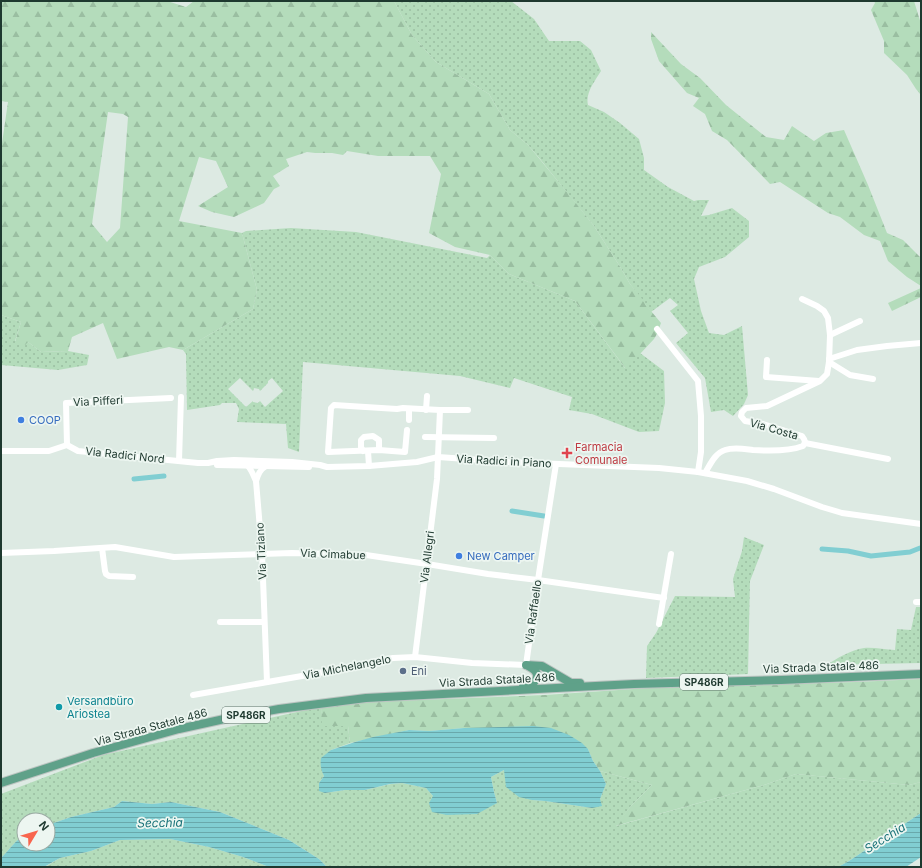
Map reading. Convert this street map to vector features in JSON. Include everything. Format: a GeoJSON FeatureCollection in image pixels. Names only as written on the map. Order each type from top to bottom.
{"type":"FeatureCollection","features":[{"type":"Feature","properties":{"kind":"main road"},"geometry":{"type":"LineString","coordinates":[[526,665],[542,666],[571,683],[598,682],[608,685]]}},
{"type":"Feature","properties":{"kind":"main road"},"geometry":{"type":"LineString","coordinates":[[487,692],[509,687],[524,686],[535,682],[537,674],[535,670],[526,665]]}},
{"type":"Feature","properties":{"kind":"main road","name":"Via Strada Statale 486"},"geometry":{"type":"LineString","coordinates":[[1,784],[93,753],[179,729],[279,709],[366,698],[608,685],[921,674]]}},
{"type":"Feature","properties":{"kind":"street"},"geometry":{"type":"LineString","coordinates":[[767,360],[766,377],[820,381],[827,374],[829,360],[828,318],[824,311],[802,299]]}},
{"type":"Feature","properties":{"kind":"street"},"geometry":{"type":"LineString","coordinates":[[829,332],[860,321]]}},
{"type":"Feature","properties":{"kind":"street"},"geometry":{"type":"LineString","coordinates":[[657,329],[698,381],[702,416],[701,452],[698,472]]}},
{"type":"Feature","properties":{"kind":"street"},"geometry":{"type":"LineString","coordinates":[[829,360],[856,350],[921,343]]}},
{"type":"Feature","properties":{"kind":"street"},"geometry":{"type":"LineString","coordinates":[[829,360],[850,375],[873,379]]}},
{"type":"Feature","properties":{"kind":"street","name":"Via Costa"},"geometry":{"type":"LineString","coordinates":[[705,473],[715,458],[725,450],[734,448],[765,450],[797,448],[803,446],[805,440],[802,436],[763,424],[745,421],[741,416],[742,412],[746,408],[766,406],[820,381]]}},
{"type":"Feature","properties":{"kind":"street"},"geometry":{"type":"LineString","coordinates":[[426,410],[427,396]]}},
{"type":"Feature","properties":{"kind":"street","name":"Via Radici Nord"},"geometry":{"type":"LineString","coordinates":[[179,461],[181,397]]}},
{"type":"Feature","properties":{"kind":"street","name":"Via Pifferi"},"geometry":{"type":"LineString","coordinates":[[67,445],[66,403],[171,398]]}},
{"type":"Feature","properties":{"kind":"street"},"geometry":{"type":"LineString","coordinates":[[407,430],[405,452],[379,450],[328,452],[332,407],[334,405],[397,409],[468,410]]}},
{"type":"Feature","properties":{"kind":"street"},"geometry":{"type":"LineString","coordinates":[[406,408],[409,420]]}},
{"type":"Feature","properties":{"kind":"street","name":"Via Allegri"},"geometry":{"type":"LineString","coordinates":[[415,658],[437,479],[440,410]]}},
{"type":"Feature","properties":{"kind":"street"},"geometry":{"type":"LineString","coordinates":[[369,466],[365,451],[361,447],[361,440],[364,437],[373,436],[379,440],[379,450]]}},
{"type":"Feature","properties":{"kind":"street"},"geometry":{"type":"LineString","coordinates":[[424,437],[494,438]]}},
{"type":"Feature","properties":{"kind":"street"},"geometry":{"type":"LineString","coordinates":[[805,443],[888,459]]}},
{"type":"Feature","properties":{"kind":"street"},"geometry":{"type":"LineString","coordinates":[[1,451],[49,451],[67,445]]}},
{"type":"Feature","properties":{"kind":"street","name":"Via Radici Nord"},"geometry":{"type":"LineString","coordinates":[[67,445],[78,451],[179,461],[211,462],[221,458],[256,461]]}},
{"type":"Feature","properties":{"kind":"street","name":"Via Radici in Piano"},"geometry":{"type":"LineString","coordinates":[[256,461],[302,463],[327,467],[369,466],[417,462],[438,457],[509,462],[659,468],[705,473],[747,481],[767,486],[842,513],[921,524]]}},
{"type":"Feature","properties":{"kind":"street"},"geometry":{"type":"LineString","coordinates":[[221,458],[229,465]]}},
{"type":"Feature","properties":{"kind":"street","name":"Via Radici Nord"},"geometry":{"type":"LineString","coordinates":[[211,462],[210,465],[327,467]]}},
{"type":"Feature","properties":{"kind":"street","name":"Via Raffaello"},"geometry":{"type":"LineString","coordinates":[[526,665],[556,464]]}},
{"type":"Feature","properties":{"kind":"street"},"geometry":{"type":"LineString","coordinates":[[247,466],[254,473],[256,481]]}},
{"type":"Feature","properties":{"kind":"street"},"geometry":{"type":"LineString","coordinates":[[256,481],[261,470],[267,466]]}},
{"type":"Feature","properties":{"kind":"street","name":"Via Tiziano"},"geometry":{"type":"LineString","coordinates":[[256,481],[262,553],[267,682]]}},
{"type":"Feature","properties":{"kind":"street","name":"Via Cimabue"},"geometry":{"type":"LineString","coordinates":[[1,553],[115,547],[174,557],[262,553],[366,555],[488,574],[664,598]]}},
{"type":"Feature","properties":{"kind":"street"},"geometry":{"type":"LineString","coordinates":[[102,548],[106,574],[109,576],[133,577]]}},
{"type":"Feature","properties":{"kind":"street"},"geometry":{"type":"LineString","coordinates":[[659,624],[671,554]]}},
{"type":"Feature","properties":{"kind":"street"},"geometry":{"type":"LineString","coordinates":[[220,622],[264,622]]}},
{"type":"Feature","properties":{"kind":"street","name":"Via Michelangelo"},"geometry":{"type":"LineString","coordinates":[[193,695],[319,674],[393,658],[526,665]]}},
{"type":"Feature","properties":{"kind":"green space"},"geometry":{"type":"Polygon","coordinates":[[[1,1],[167,1],[186,7],[194,1],[394,1],[412,35],[436,62],[489,94],[510,130],[528,145],[594,226],[630,284],[661,323],[654,339],[626,369],[575,301],[509,274],[490,255],[455,247],[429,233],[441,174],[430,156],[378,156],[347,151],[343,155],[307,152],[286,159],[289,166],[273,176],[280,186],[274,189],[264,203],[234,217],[212,212],[198,206],[228,187],[216,161],[199,157],[179,221],[242,233],[257,290],[253,309],[183,350],[169,347],[117,359],[103,323],[72,337],[68,351],[41,352],[28,342],[25,345],[15,342],[21,322],[1,315],[1,150],[8,102],[1,101],[1,1]],[[108,112],[92,224],[107,242],[120,228],[128,117],[123,114],[108,112]]]}},
{"type":"Feature","properties":{"kind":"green space"},"geometry":{"type":"Polygon","coordinates":[[[394,1],[511,1],[534,19],[549,41],[580,41],[591,50],[601,71],[589,92],[587,101],[588,105],[604,112],[639,139],[644,158],[644,170],[668,187],[694,201],[709,200],[701,216],[732,208],[749,221],[749,237],[725,257],[699,267],[694,279],[701,311],[709,333],[724,335],[742,326],[748,395],[744,404],[733,416],[724,410],[711,412],[705,378],[676,343],[688,333],[670,311],[678,305],[670,298],[651,312],[630,284],[594,226],[528,145],[510,130],[489,94],[436,62],[412,35],[394,1]]]}},
{"type":"Feature","properties":{"kind":"green space"},"geometry":{"type":"Polygon","coordinates":[[[874,1],[914,1],[921,24],[921,95],[907,75],[884,53],[884,41],[871,10],[875,3],[874,1]]]}},
{"type":"Feature","properties":{"kind":"green space"},"geometry":{"type":"Polygon","coordinates":[[[651,32],[681,64],[700,78],[726,105],[766,137],[784,140],[792,126],[814,141],[826,133],[844,130],[887,233],[903,240],[921,258],[921,286],[907,277],[888,261],[880,241],[864,235],[840,217],[828,213],[780,182],[770,184],[727,140],[712,131],[705,114],[693,106],[699,98],[687,93],[659,61],[651,39],[651,32]]]}},
{"type":"Feature","properties":{"kind":"green space"},"geometry":{"type":"Polygon","coordinates":[[[291,228],[356,232],[487,258],[490,255],[509,274],[575,301],[625,368],[640,353],[664,371],[665,403],[659,431],[639,432],[592,414],[569,410],[572,397],[514,378],[510,388],[460,376],[303,362],[299,452],[288,448],[286,424],[237,422],[239,409],[236,403],[222,403],[220,405],[187,410],[186,354],[183,350],[253,309],[257,290],[242,233],[246,231],[291,228]],[[240,378],[228,389],[246,407],[253,401],[258,403],[260,401],[265,407],[283,391],[272,378],[260,391],[259,389],[254,388],[253,391],[240,378]]]}},
{"type":"Feature","properties":{"kind":"green space"},"geometry":{"type":"Polygon","coordinates":[[[921,288],[921,297],[892,311],[888,303],[921,288]]]}},
{"type":"Feature","properties":{"kind":"green space"},"geometry":{"type":"Polygon","coordinates":[[[1,315],[21,322],[15,341],[28,342],[41,352],[68,351],[89,355],[87,365],[58,370],[1,365],[1,315]]]}},
{"type":"Feature","properties":{"kind":"green space"},"geometry":{"type":"Polygon","coordinates":[[[744,537],[764,545],[750,581],[748,674],[646,678],[647,646],[656,633],[675,596],[735,597],[733,579],[742,551],[744,537]]]}},
{"type":"Feature","properties":{"kind":"green space"},"geometry":{"type":"Polygon","coordinates":[[[916,607],[921,607],[921,663],[827,665],[844,655],[859,649],[872,648],[895,650],[897,629],[911,630],[916,607]]]}},
{"type":"Feature","properties":{"kind":"green space"},"geometry":{"type":"Polygon","coordinates":[[[921,679],[921,782],[909,785],[796,774],[764,785],[615,826],[631,806],[652,785],[600,771],[593,761],[588,749],[464,728],[429,731],[409,730],[350,743],[348,726],[322,726],[321,708],[367,702],[545,695],[648,688],[921,679]]]}},
{"type":"Feature","properties":{"kind":"green space"},"geometry":{"type":"Polygon","coordinates":[[[321,708],[323,726],[348,726],[350,743],[331,750],[322,771],[324,776],[319,783],[325,793],[345,790],[365,790],[402,783],[426,788],[433,796],[497,803],[491,777],[504,770],[532,800],[592,808],[600,799],[606,784],[600,771],[652,785],[631,806],[616,826],[764,785],[796,774],[909,785],[921,782],[921,813],[838,867],[327,867],[319,859],[289,840],[220,812],[171,802],[152,804],[122,801],[114,807],[71,817],[56,822],[56,812],[16,812],[16,842],[1,858],[1,794],[103,755],[306,710],[321,708]]]}},
{"type":"Feature","properties":{"kind":"green space"},"geometry":{"type":"Polygon","coordinates":[[[170,839],[209,847],[243,857],[269,867],[45,867],[60,858],[91,851],[120,840],[170,839]]]}},
{"type":"Feature","properties":{"kind":"water"},"geometry":{"type":"Polygon","coordinates":[[[533,726],[551,728],[569,735],[582,743],[588,749],[606,784],[600,799],[602,806],[592,808],[519,797],[506,787],[504,770],[491,777],[497,803],[477,814],[447,815],[432,812],[429,803],[433,796],[426,788],[402,783],[390,784],[365,790],[345,790],[325,793],[319,791],[319,783],[324,776],[321,767],[321,758],[331,750],[355,742],[409,730],[429,731],[464,728],[533,726]]]}},
{"type":"Feature","properties":{"kind":"water","name":"Secchia"},"geometry":{"type":"Polygon","coordinates":[[[122,801],[152,804],[171,802],[220,812],[289,840],[319,859],[327,867],[269,867],[243,857],[209,847],[170,839],[120,840],[91,851],[60,858],[44,867],[1,867],[1,858],[16,842],[16,852],[56,852],[56,822],[71,817],[114,807],[122,801]]]}},
{"type":"Feature","properties":{"kind":"water","name":"Secchia"},"geometry":{"type":"Polygon","coordinates":[[[921,813],[921,857],[906,867],[838,867],[849,861],[921,813]]]}},
{"type":"Feature","properties":{"kind":"waterway"},"geometry":{"type":"LineString","coordinates":[[134,479],[164,476]]}},
{"type":"Feature","properties":{"kind":"waterway"},"geometry":{"type":"LineString","coordinates":[[512,511],[544,516]]}},
{"type":"Feature","properties":{"kind":"waterway"},"geometry":{"type":"LineString","coordinates":[[822,549],[848,551],[871,556],[910,552],[920,548]]}},
{"type":"Feature","properties":{"kind":"place","name":"COOP"},"geometry":{"type":"Point","coordinates":[21,420]}},
{"type":"Feature","properties":{"kind":"place","name":"Farmacia Comunale"},"geometry":{"type":"Point","coordinates":[567,453]}},
{"type":"Feature","properties":{"kind":"place","name":"New Camper"},"geometry":{"type":"Point","coordinates":[459,556]}},
{"type":"Feature","properties":{"kind":"place","name":"Eni"},"geometry":{"type":"Point","coordinates":[403,671]}},
{"type":"Feature","properties":{"kind":"place","name":"Versandbüro Ariostea"},"geometry":{"type":"Point","coordinates":[59,707]}}]}
